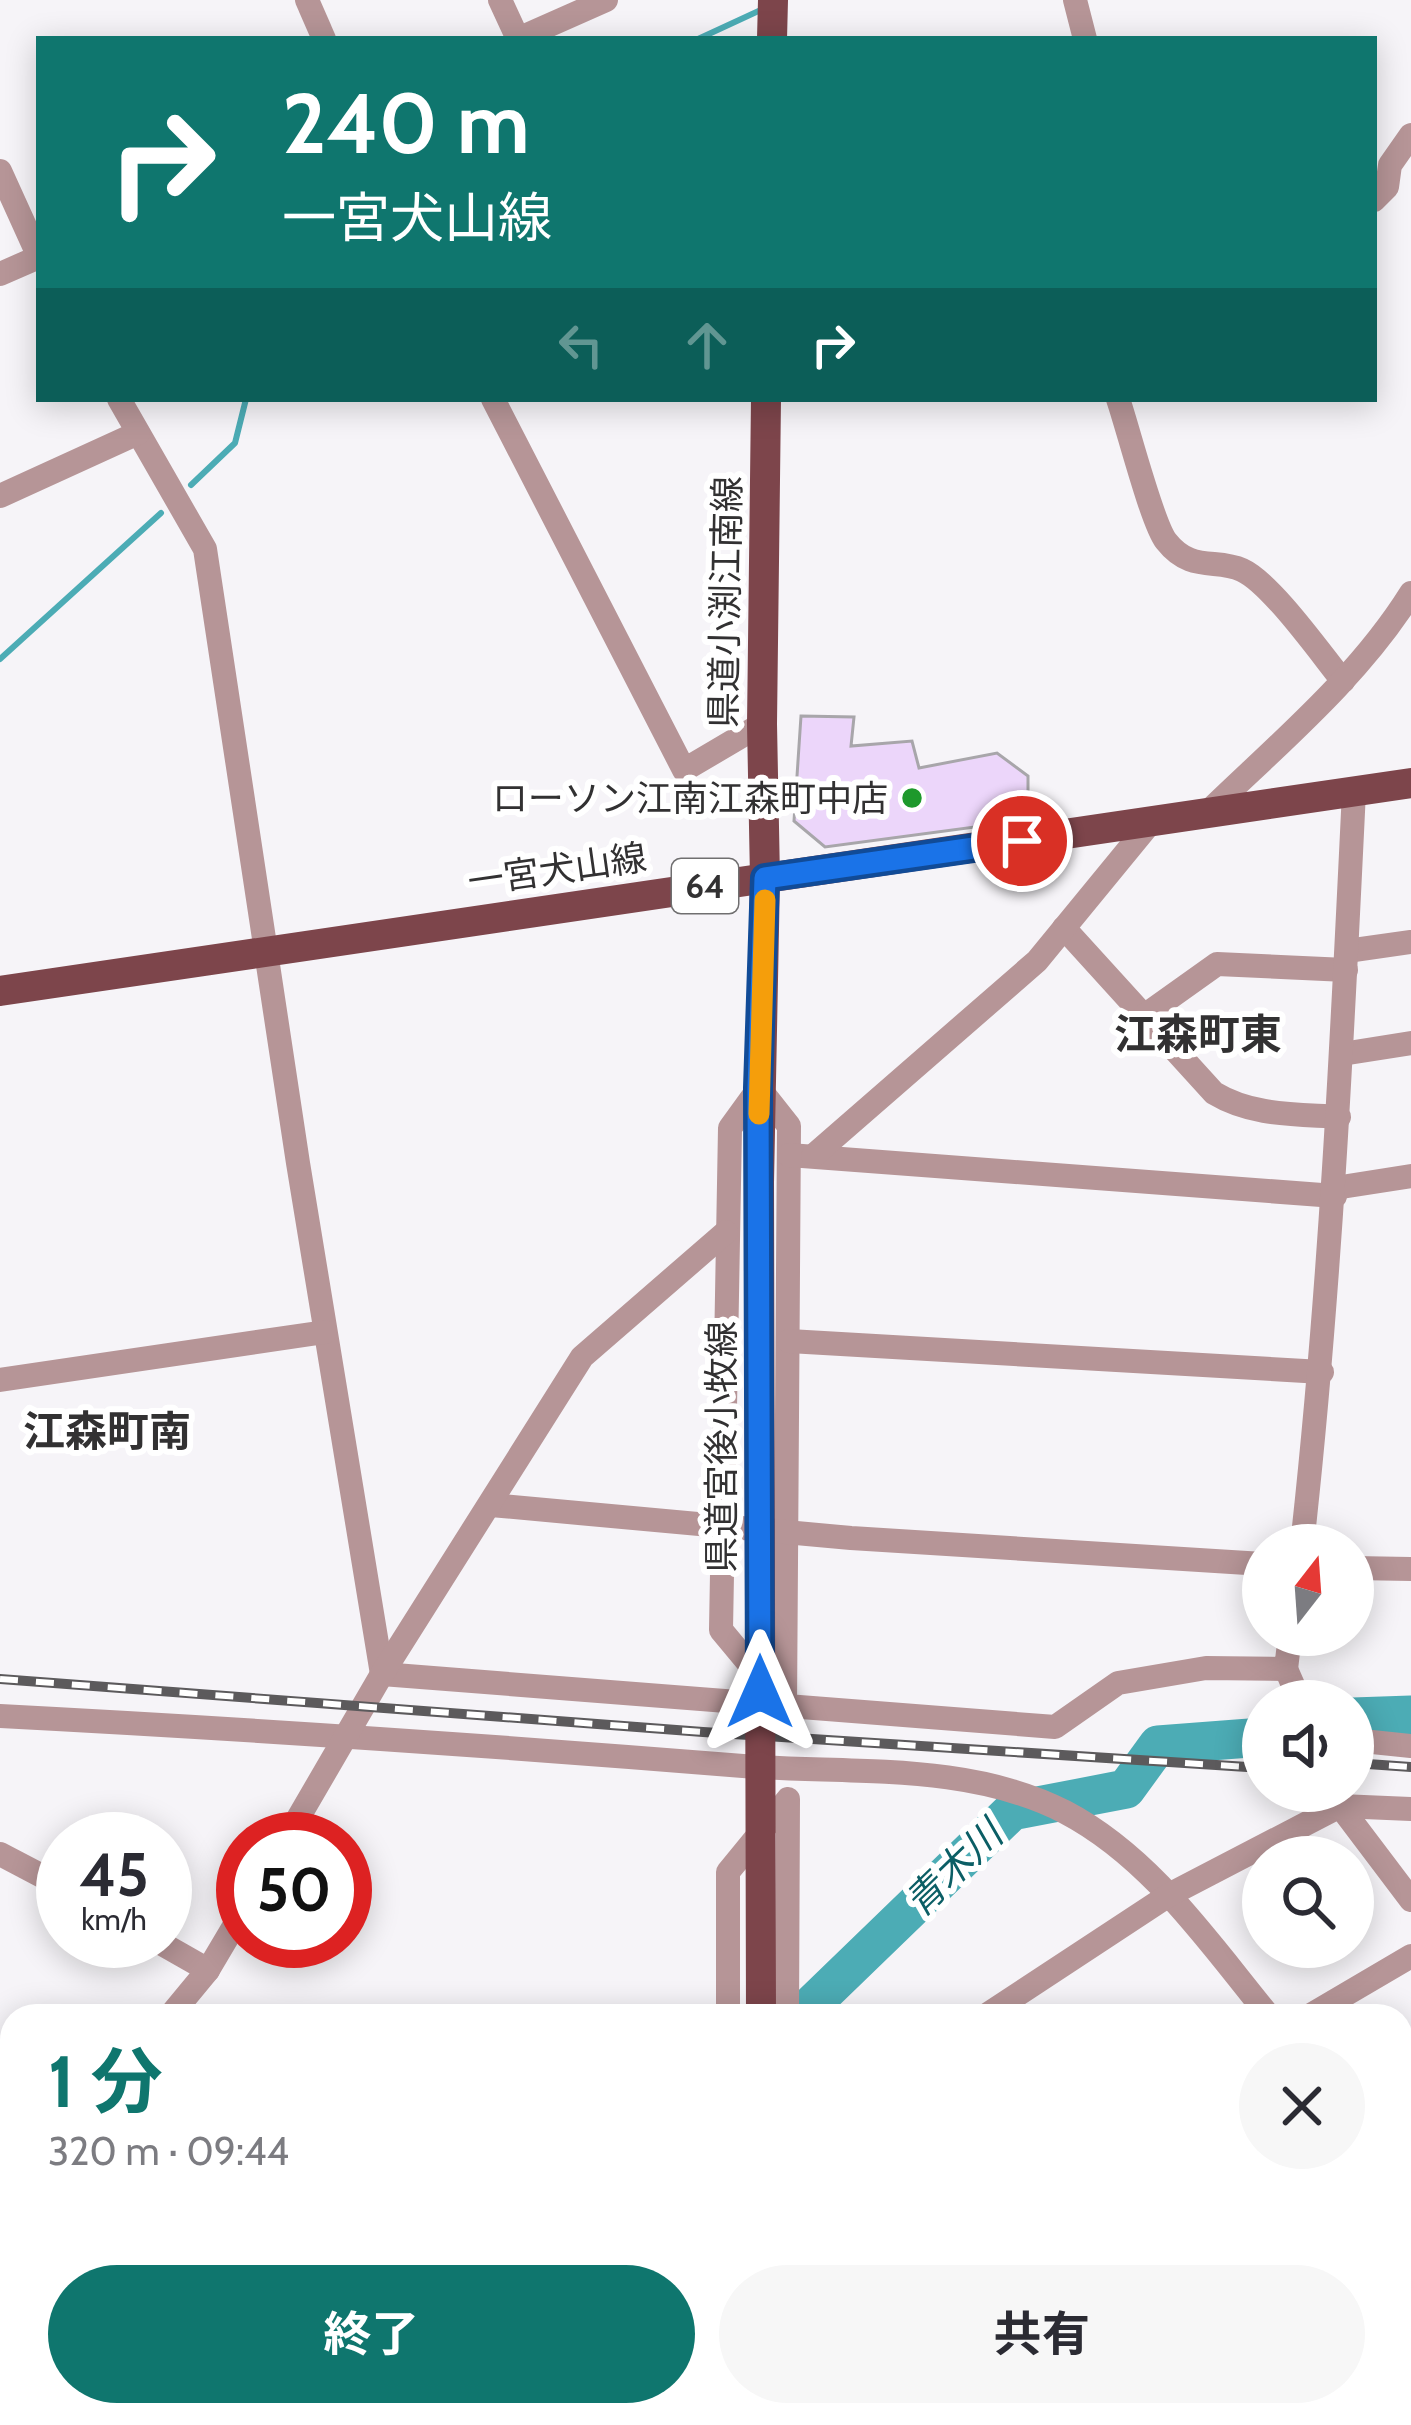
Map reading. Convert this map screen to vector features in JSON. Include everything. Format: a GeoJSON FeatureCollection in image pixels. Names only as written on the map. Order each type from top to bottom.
{"type":"FeatureCollection","features":[{"type":"Feature","properties":{"kind":"main road"},"geometry":{"type":"LineString","coordinates":[[772,0],[772,36]]}},
{"type":"Feature","properties":{"kind":"main road","name":"県道小渕江南線"},"geometry":{"type":"LineString","coordinates":[[765,878],[766,402]]}},
{"type":"Feature","properties":{"kind":"main road","name":"一宮犬山線"},"geometry":{"type":"LineString","coordinates":[[0,991],[1411,783]]}},
{"type":"Feature","properties":{"kind":"main road","name":"県道宮後小牧線"},"geometry":{"type":"LineString","coordinates":[[765,878],[759,1182],[778,2004]]}},
{"type":"Feature","properties":{"kind":"street"},"geometry":{"type":"LineString","coordinates":[[307,0],[323,36]]}},
{"type":"Feature","properties":{"kind":"street"},"geometry":{"type":"LineString","coordinates":[[500,0],[517,36]]}},
{"type":"Feature","properties":{"kind":"street"},"geometry":{"type":"LineString","coordinates":[[525,36],[606,0]]}},
{"type":"Feature","properties":{"kind":"street"},"geometry":{"type":"LineString","coordinates":[[1075,0],[1084,36]]}},
{"type":"Feature","properties":{"kind":"street"},"geometry":{"type":"LineString","coordinates":[[1377,197],[1387,187],[1390,165],[1411,135]]}},
{"type":"Feature","properties":{"kind":"street"},"geometry":{"type":"LineString","coordinates":[[0,171],[36,250]]}},
{"type":"Feature","properties":{"kind":"street"},"geometry":{"type":"LineString","coordinates":[[0,274],[36,258]]}},
{"type":"Feature","properties":{"kind":"street"},"geometry":{"type":"LineString","coordinates":[[121,402],[205,549],[382,1674]]}},
{"type":"Feature","properties":{"kind":"street"},"geometry":{"type":"LineString","coordinates":[[495,402],[684,770],[762,724]]}},
{"type":"Feature","properties":{"kind":"street"},"geometry":{"type":"LineString","coordinates":[[1119,402],[1163,538],[1184,558],[1241,569],[1273,596],[1343,681]]}},
{"type":"Feature","properties":{"kind":"street"},"geometry":{"type":"LineString","coordinates":[[0,496],[138,433]]}},
{"type":"Feature","properties":{"kind":"street"},"geometry":{"type":"LineString","coordinates":[[1206,814],[1343,681],[1411,593]]}},
{"type":"Feature","properties":{"kind":"street"},"geometry":{"type":"LineString","coordinates":[[1304,1524],[1335,1192],[1354,790]]}},
{"type":"Feature","properties":{"kind":"street"},"geometry":{"type":"LineString","coordinates":[[801,1156],[1020,977],[1150,822]]}},
{"type":"Feature","properties":{"kind":"street"},"geometry":{"type":"LineString","coordinates":[[1064,928],[1214,1093],[1236,1107],[1339,1117]]}},
{"type":"Feature","properties":{"kind":"street"},"geometry":{"type":"LineString","coordinates":[[1144,1016],[1217,964],[1346,960],[1411,942]]}},
{"type":"Feature","properties":{"kind":"street"},"geometry":{"type":"LineString","coordinates":[[1342,1054],[1411,1043]]}},
{"type":"Feature","properties":{"kind":"street"},"geometry":{"type":"LineString","coordinates":[[758,1088],[789,1126],[801,1156],[789,1340],[785,1707],[721,1630],[730,1128],[758,1088]]}},
{"type":"Feature","properties":{"kind":"street"},"geometry":{"type":"LineString","coordinates":[[801,1156],[1335,1192],[1411,1176]]}},
{"type":"Feature","properties":{"kind":"street"},"geometry":{"type":"LineString","coordinates":[[302,1812],[382,1674],[582,1357],[726,1232]]}},
{"type":"Feature","properties":{"kind":"street"},"geometry":{"type":"LineString","coordinates":[[0,1380],[325,1332]]}},
{"type":"Feature","properties":{"kind":"street"},"geometry":{"type":"LineString","coordinates":[[789,1340],[1322,1372]]}},
{"type":"Feature","properties":{"kind":"street"},"geometry":{"type":"LineString","coordinates":[[490,1505],[788,1532],[1242,1563]]}},
{"type":"Feature","properties":{"kind":"street"},"geometry":{"type":"LineString","coordinates":[[1374,1568],[1411,1569]]}},
{"type":"Feature","properties":{"kind":"street"},"geometry":{"type":"LineString","coordinates":[[1288,1656],[1291,1680]]}},
{"type":"Feature","properties":{"kind":"street"},"geometry":{"type":"LineString","coordinates":[[382,1674],[1055,1726],[1118,1683],[1206,1668],[1286,1669]]}},
{"type":"Feature","properties":{"kind":"street"},"geometry":{"type":"LineString","coordinates":[[0,1716],[915,1774],[992,1786],[1062,1810],[1103,1835],[1169,1894],[1259,2004]]}},
{"type":"Feature","properties":{"kind":"street"},"geometry":{"type":"LineString","coordinates":[[1374,1742],[1411,1745]]}},
{"type":"Feature","properties":{"kind":"street"},"geometry":{"type":"LineString","coordinates":[[778,2004],[788,1769]]}},
{"type":"Feature","properties":{"kind":"street"},"geometry":{"type":"LineString","coordinates":[[728,2004],[728,1873],[788,1799]]}},
{"type":"Feature","properties":{"kind":"street"},"geometry":{"type":"LineString","coordinates":[[1374,1807],[1411,1809]]}},
{"type":"Feature","properties":{"kind":"street"},"geometry":{"type":"LineString","coordinates":[[1007,2004],[1169,1894],[1328,1812]]}},
{"type":"Feature","properties":{"kind":"street"},"geometry":{"type":"LineString","coordinates":[[1345,1812],[1411,1900]]}},
{"type":"Feature","properties":{"kind":"street"},"geometry":{"type":"LineString","coordinates":[[0,1854],[36,1873]]}},
{"type":"Feature","properties":{"kind":"street"},"geometry":{"type":"LineString","coordinates":[[180,2004],[216,1957]]}},
{"type":"Feature","properties":{"kind":"street"},"geometry":{"type":"LineString","coordinates":[[1330,2004],[1411,1957]]}},
{"type":"Feature","properties":{"kind":"street"},"geometry":{"type":"LineString","coordinates":[[192,1961],[208,1970]]}},
{"type":"Feature","properties":{"kind":"building","name":"ローソン江南江森町中店"},"geometry":{"type":"Polygon","coordinates":[[[801,716],[854,717],[851,746],[912,741],[919,768],[997,753],[1028,776],[1028,820],[825,847],[794,821],[801,716]]]}},
{"type":"Feature","properties":{"kind":"waterway"},"geometry":{"type":"LineString","coordinates":[[704,36],[763,9]]}},
{"type":"Feature","properties":{"kind":"waterway"},"geometry":{"type":"LineString","coordinates":[[191,485],[235,443],[245,402]]}},
{"type":"Feature","properties":{"kind":"waterway"},"geometry":{"type":"LineString","coordinates":[[0,659],[161,513]]}},
{"type":"Feature","properties":{"kind":"waterway","name":"青木川"},"geometry":{"type":"LineString","coordinates":[[1374,1716],[1411,1715]]}},
{"type":"Feature","properties":{"kind":"waterway","name":"青木川"},"geometry":{"type":"LineString","coordinates":[[812,2004],[1012,1811],[1126,1789],[1158,1745],[1242,1739]]}},
{"type":"Feature","properties":{"kind":"railway"},"geometry":{"type":"LineString","coordinates":[[0,1679],[1242,1767]]}},
{"type":"Feature","properties":{"kind":"railway"},"geometry":{"type":"LineString","coordinates":[[1374,1764],[1411,1767]]}},
{"type":"Feature","properties":{"kind":"slow traffic"},"geometry":{"type":"LineString","coordinates":[[759,1114],[765,900]]}},
{"type":"Feature","properties":{"kind":"place","name":"ローソン江南江森町中店"},"geometry":{"type":"Point","coordinates":[912,798]}},
{"type":"Feature","properties":{"kind":"district","name":"江森町東"},"geometry":{"type":"Point","coordinates":[1198,1034]}},
{"type":"Feature","properties":{"kind":"district","name":"江森町南"},"geometry":{"type":"Point","coordinates":[107,1431]}},
{"type":"Feature","properties":{"kind":"route"},"geometry":{"type":"LineString","coordinates":[[760,1692],[758,1088],[765,878],[1022,841]]}}]}
